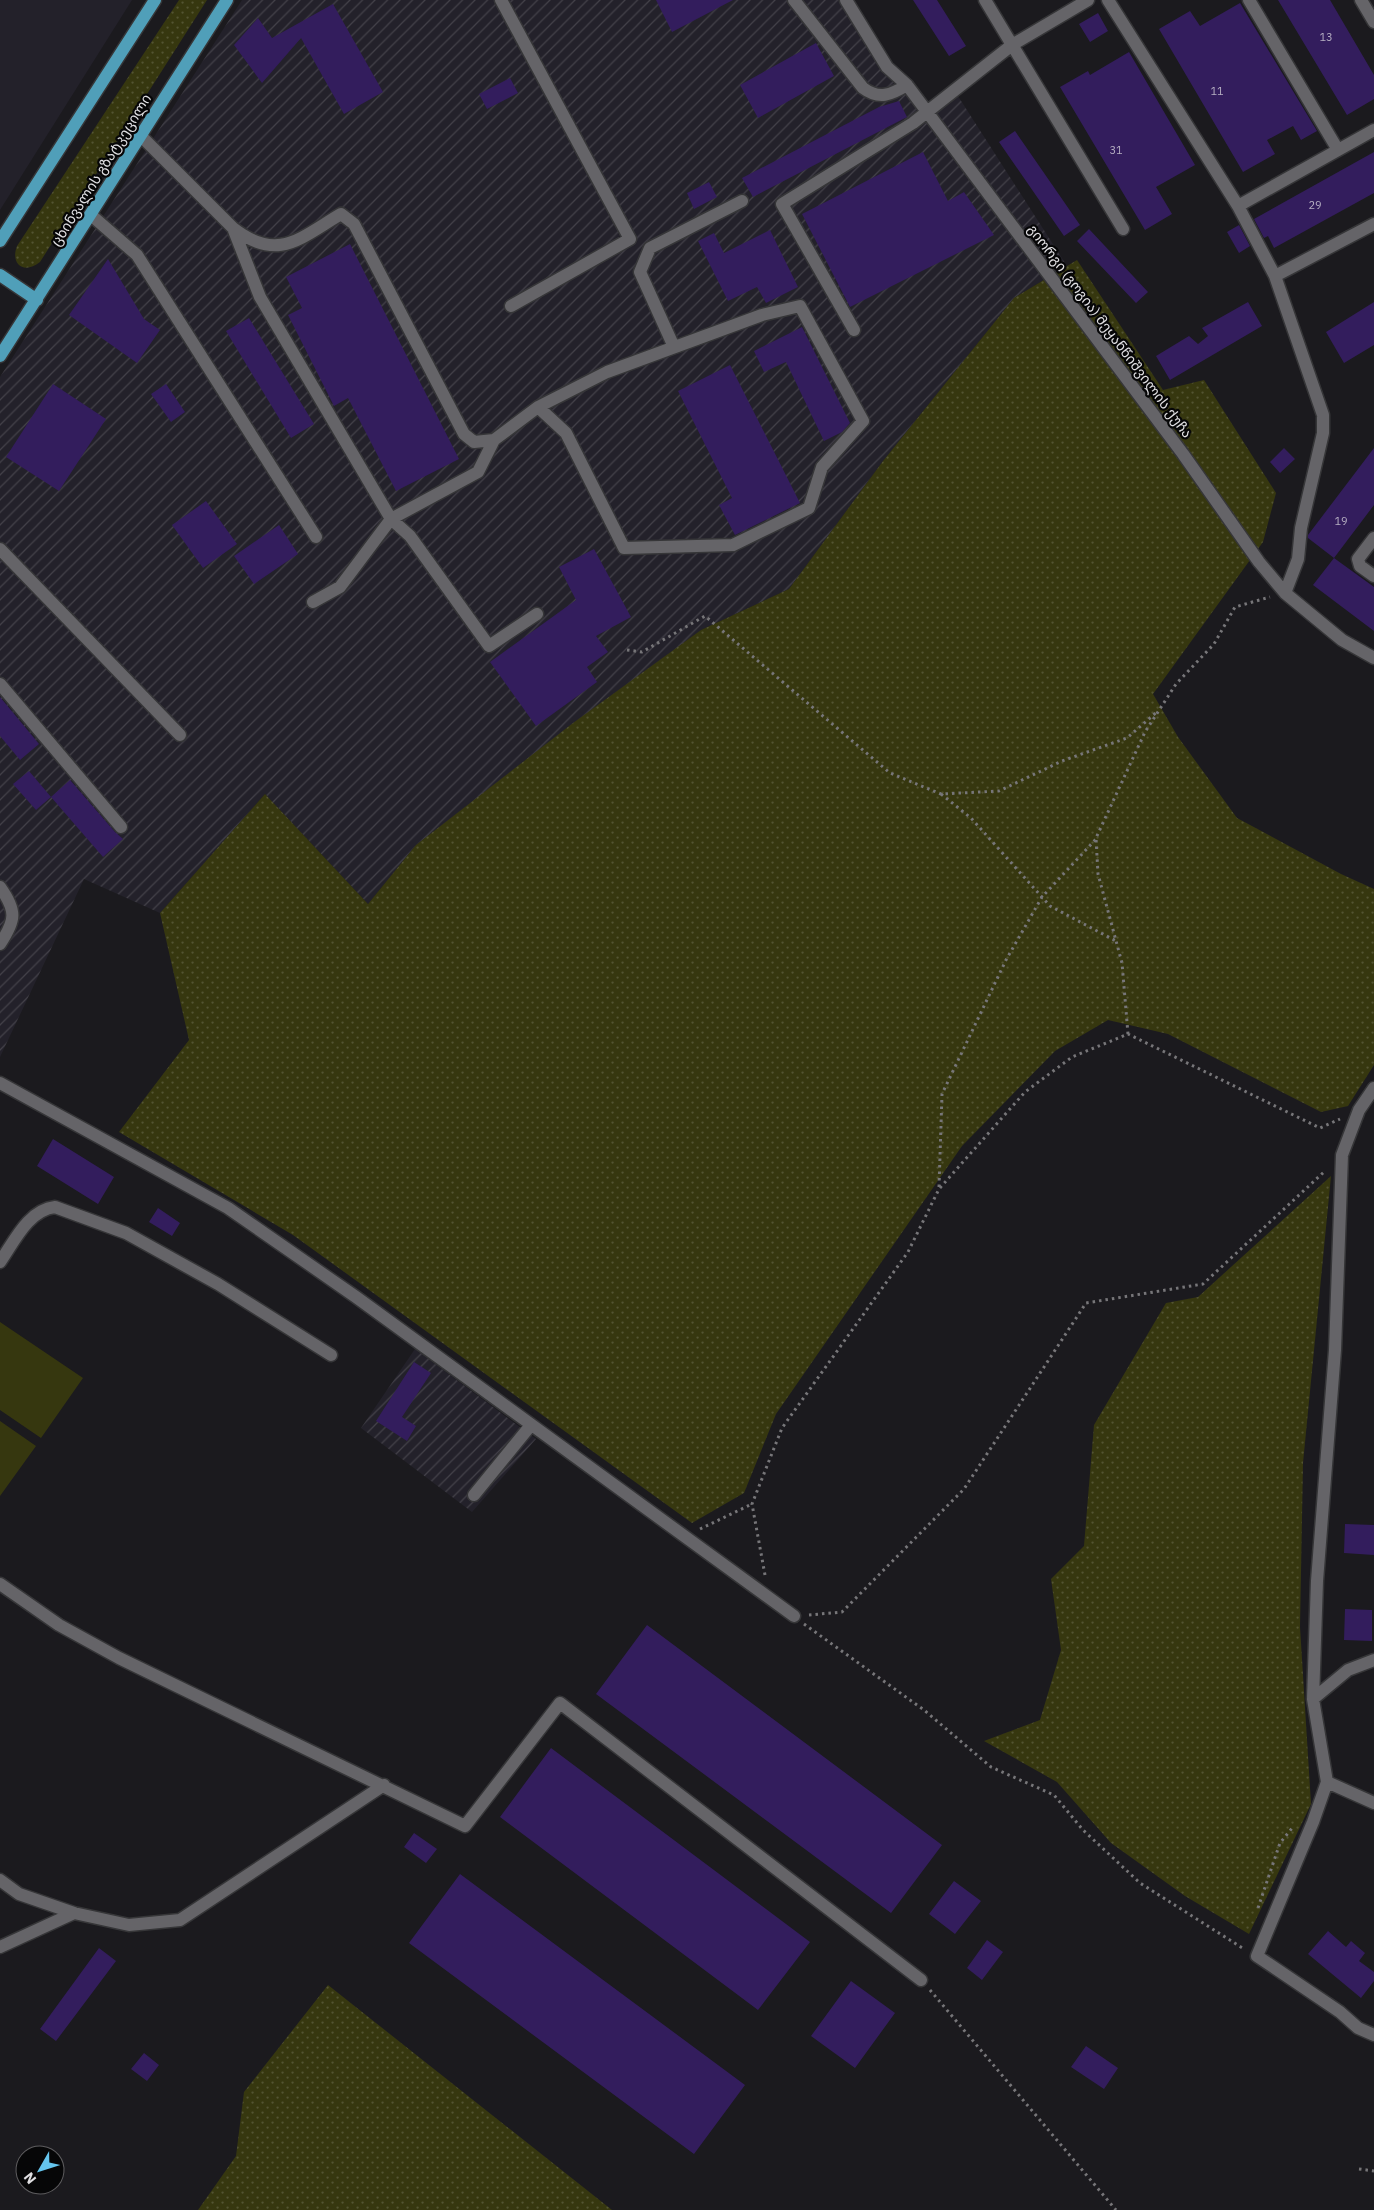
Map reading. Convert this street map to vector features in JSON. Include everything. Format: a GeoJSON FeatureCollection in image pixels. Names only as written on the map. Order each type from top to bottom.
{"type":"FeatureCollection","features":[{"type":"Feature","properties":{"kind":"main road"},"geometry":{"type":"LineString","coordinates":[[0,241],[155,0]]}},
{"type":"Feature","properties":{"kind":"main road","name":"ცხინვალის გზატკეცილი"},"geometry":{"type":"LineString","coordinates":[[0,356],[228,0]]}},
{"type":"Feature","properties":{"kind":"main road"},"geometry":{"type":"LineString","coordinates":[[0,275],[37,300]]}},
{"type":"Feature","properties":{"kind":"street"},"geometry":{"type":"LineString","coordinates":[[501,0],[630,240],[511,306]]}},
{"type":"Feature","properties":{"kind":"street"},"geometry":{"type":"LineString","coordinates":[[794,0],[863,88],[872,95],[892,94],[907,85]]}},
{"type":"Feature","properties":{"kind":"street","name":"გიორგი (გოგია) მეყანწიშვილის ქუჩა"},"geometry":{"type":"LineString","coordinates":[[846,0],[887,67],[907,85],[928,112],[1184,454],[1259,562],[1285,593],[1342,640],[1374,658]]}},
{"type":"Feature","properties":{"kind":"street"},"geometry":{"type":"LineString","coordinates":[[984,0],[1124,229]]}},
{"type":"Feature","properties":{"kind":"street"},"geometry":{"type":"LineString","coordinates":[[854,330],[782,204],[913,123],[1012,45],[1071,4],[1088,0]]}},
{"type":"Feature","properties":{"kind":"street"},"geometry":{"type":"LineString","coordinates":[[1108,0],[1238,206],[1275,276],[1323,415],[1323,433],[1301,528],[1298,559],[1285,593]]}},
{"type":"Feature","properties":{"kind":"street"},"geometry":{"type":"LineString","coordinates":[[1249,0],[1338,150]]}},
{"type":"Feature","properties":{"kind":"street"},"geometry":{"type":"LineString","coordinates":[[1361,0],[1374,22]]}},
{"type":"Feature","properties":{"kind":"street"},"geometry":{"type":"LineString","coordinates":[[1238,206],[1374,130]]}},
{"type":"Feature","properties":{"kind":"street"},"geometry":{"type":"LineString","coordinates":[[141,136],[248,240],[268,247],[288,245],[341,214],[354,224],[464,434],[474,442],[494,440]]}},
{"type":"Feature","properties":{"kind":"street"},"geometry":{"type":"LineString","coordinates":[[674,347],[640,272],[650,248],[742,201]]}},
{"type":"Feature","properties":{"kind":"street"},"geometry":{"type":"LineString","coordinates":[[90,216],[137,255],[316,537]]}},
{"type":"Feature","properties":{"kind":"street"},"geometry":{"type":"LineString","coordinates":[[1275,276],[1374,224]]}},
{"type":"Feature","properties":{"kind":"street"},"geometry":{"type":"LineString","coordinates":[[234,228],[260,297],[391,519],[410,536],[489,646],[537,614]]}},
{"type":"Feature","properties":{"kind":"street"},"geometry":{"type":"LineString","coordinates":[[312,602],[340,587],[391,519],[478,472],[494,440],[538,407],[607,372],[762,315],[800,306],[863,421],[822,467],[809,508],[733,544],[624,548],[566,433],[538,407]]}},
{"type":"Feature","properties":{"kind":"street"},"geometry":{"type":"LineString","coordinates":[[1374,538],[1358,559],[1360,566],[1374,576]]}},
{"type":"Feature","properties":{"kind":"street"},"geometry":{"type":"LineString","coordinates":[[0,549],[180,735]]}},
{"type":"Feature","properties":{"kind":"street"},"geometry":{"type":"LineString","coordinates":[[0,684],[121,827]]}},
{"type":"Feature","properties":{"kind":"street"},"geometry":{"type":"LineString","coordinates":[[0,887],[10,901],[14,915],[10,929],[0,944]]}},
{"type":"Feature","properties":{"kind":"street"},"geometry":{"type":"LineString","coordinates":[[0,1083],[228,1208],[356,1297],[794,1616]]}},
{"type":"Feature","properties":{"kind":"street"},"geometry":{"type":"LineString","coordinates":[[1374,1088],[1359,1110],[1342,1155],[1335,1350],[1317,1581],[1313,1699],[1327,1782],[1313,1822],[1257,1956],[1340,2012],[1358,2028],[1374,2035]]}},
{"type":"Feature","properties":{"kind":"street"},"geometry":{"type":"LineString","coordinates":[[0,1262],[28,1222],[44,1208],[55,1207],[126,1233],[218,1284],[331,1355]]}},
{"type":"Feature","properties":{"kind":"street"},"geometry":{"type":"LineString","coordinates":[[474,1495],[531,1424]]}},
{"type":"Feature","properties":{"kind":"street"},"geometry":{"type":"LineString","coordinates":[[0,1584],[59,1626],[119,1658],[384,1785],[465,1826],[560,1703],[921,1980]]}},
{"type":"Feature","properties":{"kind":"street"},"geometry":{"type":"LineString","coordinates":[[1313,1699],[1348,1670],[1374,1660]]}},
{"type":"Feature","properties":{"kind":"street"},"geometry":{"type":"LineString","coordinates":[[1327,1782],[1374,1803]]}},
{"type":"Feature","properties":{"kind":"street"},"geometry":{"type":"LineString","coordinates":[[0,1880],[19,1894],[74,1913],[129,1925],[180,1920],[384,1785]]}},
{"type":"Feature","properties":{"kind":"street"},"geometry":{"type":"LineString","coordinates":[[0,1946],[74,1913]]}},
{"type":"Feature","properties":{"kind":"path"},"geometry":{"type":"LineString","coordinates":[[939,1189],[942,1094],[1006,960],[1042,897],[1096,838],[1145,732],[1176,684],[1214,644],[1235,607],[1285,593]]}},
{"type":"Feature","properties":{"kind":"path"},"geometry":{"type":"LineString","coordinates":[[627,650],[642,652],[705,616],[890,773],[941,794],[971,818],[1050,906],[1116,941]]}},
{"type":"Feature","properties":{"kind":"path"},"geometry":{"type":"LineString","coordinates":[[941,794],[999,791],[1062,760],[1127,738],[1158,711]]}},
{"type":"Feature","properties":{"kind":"path"},"geometry":{"type":"LineString","coordinates":[[1096,838],[1098,874],[1122,963],[1128,1034]]}},
{"type":"Feature","properties":{"kind":"path"},"geometry":{"type":"LineString","coordinates":[[770,1600],[752,1504],[782,1428],[908,1252],[939,1189],[1025,1092],[1072,1057],[1128,1034],[1320,1128],[1359,1110]]}},
{"type":"Feature","properties":{"kind":"path"},"geometry":{"type":"LineString","coordinates":[[794,1616],[842,1612],[964,1489],[1086,1303],[1203,1284],[1342,1155]]}},
{"type":"Feature","properties":{"kind":"path"},"geometry":{"type":"LineString","coordinates":[[685,1537],[752,1504]]}},
{"type":"Feature","properties":{"kind":"path"},"geometry":{"type":"LineString","coordinates":[[794,1616],[924,1710],[991,1767],[1054,1795],[1083,1830],[1140,1883],[1244,1949],[1248,1940]]}},
{"type":"Feature","properties":{"kind":"path"},"geometry":{"type":"LineString","coordinates":[[1256,1914],[1280,1843],[1298,1820]]}},
{"type":"Feature","properties":{"kind":"path"},"geometry":{"type":"LineString","coordinates":[[921,1980],[1116,2210]]}},
{"type":"Feature","properties":{"kind":"path"},"geometry":{"type":"LineString","coordinates":[[1359,2169],[1374,2171]]}},
{"type":"Feature","properties":{"kind":"shaded area"},"geometry":{"type":"Polygon","coordinates":[[[0,0],[132,0],[0,210],[0,0]]]}},
{"type":"Feature","properties":{"kind":"shaded area"},"geometry":{"type":"Polygon","coordinates":[[[179,0],[207,0],[40,262],[29,268],[20,266],[15,258],[17,246],[179,0]]]}},
{"type":"Feature","properties":{"kind":"shaded area"},"geometry":{"type":"Polygon","coordinates":[[[242,0],[840,0],[888,77],[933,108],[956,93],[1067,266],[1014,298],[883,461],[789,589],[701,630],[416,845],[368,904],[265,794],[160,913],[84,879],[0,1057],[0,377],[242,0]]]}},
{"type":"Feature","properties":{"kind":"shaded area"},"geometry":{"type":"Polygon","coordinates":[[[1077,260],[1163,390],[1204,380],[1276,493],[1263,542],[1153,694],[1178,737],[1237,818],[1341,874],[1374,889],[1374,1065],[1348,1106],[1321,1112],[1168,1034],[1108,1020],[1055,1051],[962,1146],[776,1414],[744,1493],[692,1523],[293,1235],[119,1132],[189,1040],[160,913],[265,794],[368,904],[416,845],[573,723],[701,630],[789,589],[883,461],[1014,298],[1077,260]]]}},
{"type":"Feature","properties":{"kind":"shaded area"},"geometry":{"type":"Polygon","coordinates":[[[1331,1176],[1303,1463],[1300,1627],[1311,1804],[1249,1934],[1185,1896],[1111,1843],[1057,1782],[984,1741],[1040,1720],[1061,1650],[1051,1579],[1084,1546],[1094,1425],[1166,1303],[1198,1297],[1331,1176]]]}},
{"type":"Feature","properties":{"kind":"shaded area"},"geometry":{"type":"Polygon","coordinates":[[[0,1322],[83,1378],[41,1438],[0,1410],[0,1322]]]}},
{"type":"Feature","properties":{"kind":"shaded area"},"geometry":{"type":"Polygon","coordinates":[[[415,1349],[536,1439],[472,1512],[361,1428],[415,1349]]]}},
{"type":"Feature","properties":{"kind":"shaded area"},"geometry":{"type":"Polygon","coordinates":[[[0,1421],[36,1446],[0,1496],[0,1421]]]}},
{"type":"Feature","properties":{"kind":"shaded area"},"geometry":{"type":"Polygon","coordinates":[[[328,1985],[612,2210],[198,2210],[236,2156],[244,2092],[328,1985]]]}},
{"type":"Feature","properties":{"kind":"building"},"geometry":{"type":"Polygon","coordinates":[[[656,0],[733,0],[672,32],[656,0]]]}},
{"type":"Feature","properties":{"kind":"building"},"geometry":{"type":"Polygon","coordinates":[[[913,0],[937,0],[966,46],[949,56],[913,0]]]}},
{"type":"Feature","properties":{"kind":"building"},"geometry":{"type":"Polygon","coordinates":[[[1278,0],[1330,0],[1374,75],[1374,99],[1347,115],[1278,0]]]}},
{"type":"Feature","properties":{"kind":"building"},"geometry":{"type":"Polygon","coordinates":[[[1240,3],[1317,131],[1301,140],[1293,126],[1267,140],[1275,154],[1243,172],[1159,29],[1190,11],[1200,26],[1240,3]]]}},
{"type":"Feature","properties":{"kind":"building"},"geometry":{"type":"Polygon","coordinates":[[[333,4],[383,92],[344,114],[301,38],[262,83],[234,45],[258,18],[272,38],[333,4]]]}},
{"type":"Feature","properties":{"kind":"building"},"geometry":{"type":"Polygon","coordinates":[[[1098,13],[1108,31],[1090,42],[1079,24],[1098,13]]]}},
{"type":"Feature","properties":{"kind":"building"},"geometry":{"type":"Polygon","coordinates":[[[816,43],[834,76],[758,118],[740,85],[816,43]]]}},
{"type":"Feature","properties":{"kind":"building"},"geometry":{"type":"Polygon","coordinates":[[[1129,52],[1195,165],[1156,187],[1172,214],[1145,230],[1060,87],[1088,71],[1090,75],[1129,52]]]}},
{"type":"Feature","properties":{"kind":"building"},"geometry":{"type":"Polygon","coordinates":[[[510,78],[518,93],[487,109],[479,94],[510,78]]]}},
{"type":"Feature","properties":{"kind":"building"},"geometry":{"type":"Polygon","coordinates":[[[899,101],[907,117],[753,197],[742,178],[879,107],[899,101]]]}},
{"type":"Feature","properties":{"kind":"building"},"geometry":{"type":"Polygon","coordinates":[[[1015,131],[1080,225],[1064,236],[999,142],[1015,131]]]}},
{"type":"Feature","properties":{"kind":"building"},"geometry":{"type":"Polygon","coordinates":[[[923,152],[948,201],[964,192],[994,235],[850,307],[802,214],[923,152]]]}},
{"type":"Feature","properties":{"kind":"building"},"geometry":{"type":"Polygon","coordinates":[[[1374,152],[1374,193],[1274,248],[1268,236],[1264,238],[1254,219],[1374,152]]]}},
{"type":"Feature","properties":{"kind":"building"},"geometry":{"type":"Polygon","coordinates":[[[709,182],[717,197],[694,209],[687,193],[709,182]]]}},
{"type":"Feature","properties":{"kind":"building"},"geometry":{"type":"Polygon","coordinates":[[[1239,225],[1250,246],[1239,253],[1227,232],[1239,225]]]}},
{"type":"Feature","properties":{"kind":"building"},"geometry":{"type":"Polygon","coordinates":[[[1089,229],[1148,292],[1136,303],[1077,241],[1089,229]]]}},
{"type":"Feature","properties":{"kind":"building"},"geometry":{"type":"Polygon","coordinates":[[[770,230],[798,287],[766,303],[757,287],[728,301],[698,241],[714,233],[724,253],[770,230]]]}},
{"type":"Feature","properties":{"kind":"building"},"geometry":{"type":"Polygon","coordinates":[[[350,244],[459,459],[396,491],[348,398],[334,406],[288,315],[302,308],[286,277],[350,244]]]}},
{"type":"Feature","properties":{"kind":"building"},"geometry":{"type":"Polygon","coordinates":[[[108,259],[144,319],[160,330],[137,363],[69,315],[108,259]]]}},
{"type":"Feature","properties":{"kind":"building"},"geometry":{"type":"Polygon","coordinates":[[[1248,302],[1262,326],[1170,380],[1156,356],[1189,336],[1198,344],[1208,336],[1202,328],[1248,302]]]}},
{"type":"Feature","properties":{"kind":"building"},"geometry":{"type":"Polygon","coordinates":[[[1374,302],[1374,345],[1344,363],[1326,332],[1374,302]]]}},
{"type":"Feature","properties":{"kind":"building"},"geometry":{"type":"Polygon","coordinates":[[[249,318],[314,424],[291,438],[226,331],[249,318]]]}},
{"type":"Feature","properties":{"kind":"building"},"geometry":{"type":"Polygon","coordinates":[[[802,327],[850,423],[842,432],[824,441],[786,362],[764,372],[754,351],[802,327]]]}},
{"type":"Feature","properties":{"kind":"building"},"geometry":{"type":"Polygon","coordinates":[[[730,365],[800,503],[735,535],[719,505],[732,498],[678,391],[730,365]]]}},
{"type":"Feature","properties":{"kind":"building"},"geometry":{"type":"Polygon","coordinates":[[[53,384],[106,419],[59,491],[6,457],[53,384]]]}},
{"type":"Feature","properties":{"kind":"building"},"geometry":{"type":"Polygon","coordinates":[[[166,384],[185,412],[171,422],[151,394],[166,384]]]}},
{"type":"Feature","properties":{"kind":"building"},"geometry":{"type":"Polygon","coordinates":[[[1284,448],[1295,459],[1280,473],[1270,462],[1284,448]]]}},
{"type":"Feature","properties":{"kind":"building"},"geometry":{"type":"Polygon","coordinates":[[[1374,448],[1374,505],[1334,558],[1308,538],[1308,535],[1374,448]]]}},
{"type":"Feature","properties":{"kind":"building"},"geometry":{"type":"Polygon","coordinates":[[[206,501],[237,544],[203,568],[172,525],[206,501]]]}},
{"type":"Feature","properties":{"kind":"building"},"geometry":{"type":"Polygon","coordinates":[[[279,525],[298,554],[254,584],[234,556],[279,525]]]}},
{"type":"Feature","properties":{"kind":"building"},"geometry":{"type":"Polygon","coordinates":[[[594,549],[631,617],[596,636],[608,652],[587,667],[597,682],[536,726],[490,662],[576,600],[559,567],[594,549]]]}},
{"type":"Feature","properties":{"kind":"building"},"geometry":{"type":"Polygon","coordinates":[[[1334,558],[1374,587],[1374,631],[1313,585],[1334,558]]]}},
{"type":"Feature","properties":{"kind":"building"},"geometry":{"type":"Polygon","coordinates":[[[0,697],[39,744],[20,760],[0,736],[0,697]]]}},
{"type":"Feature","properties":{"kind":"building"},"geometry":{"type":"Polygon","coordinates":[[[29,771],[51,797],[36,810],[13,784],[29,771]]]}},
{"type":"Feature","properties":{"kind":"building"},"geometry":{"type":"Polygon","coordinates":[[[70,780],[123,839],[103,857],[51,797],[70,780]]]}},
{"type":"Feature","properties":{"kind":"building"},"geometry":{"type":"Polygon","coordinates":[[[53,1139],[114,1177],[98,1204],[37,1166],[53,1139]]]}},
{"type":"Feature","properties":{"kind":"building"},"geometry":{"type":"Polygon","coordinates":[[[158,1208],[180,1223],[172,1236],[149,1222],[158,1208]]]}},
{"type":"Feature","properties":{"kind":"building"},"geometry":{"type":"Polygon","coordinates":[[[414,1362],[431,1373],[402,1417],[416,1426],[407,1441],[376,1421],[414,1362]]]}},
{"type":"Feature","properties":{"kind":"building"},"geometry":{"type":"Polygon","coordinates":[[[1345,1524],[1374,1525],[1374,1555],[1344,1553],[1345,1524]]]}},
{"type":"Feature","properties":{"kind":"building"},"geometry":{"type":"Polygon","coordinates":[[[1345,1609],[1372,1610],[1372,1641],[1344,1640],[1345,1609]]]}},
{"type":"Feature","properties":{"kind":"building"},"geometry":{"type":"Polygon","coordinates":[[[647,1625],[942,1845],[891,1913],[596,1694],[647,1625]]]}},
{"type":"Feature","properties":{"kind":"building"},"geometry":{"type":"Polygon","coordinates":[[[551,1748],[810,1942],[758,2010],[500,1817],[551,1748]]]}},
{"type":"Feature","properties":{"kind":"building"},"geometry":{"type":"Polygon","coordinates":[[[414,1833],[437,1849],[426,1863],[404,1847],[414,1833]]]}},
{"type":"Feature","properties":{"kind":"building"},"geometry":{"type":"Polygon","coordinates":[[[460,1874],[745,2085],[694,2154],[409,1943],[460,1874]]]}},
{"type":"Feature","properties":{"kind":"building"},"geometry":{"type":"Polygon","coordinates":[[[954,1881],[981,1901],[955,1934],[929,1914],[954,1881]]]}},
{"type":"Feature","properties":{"kind":"building"},"geometry":{"type":"Polygon","coordinates":[[[1328,1931],[1346,1947],[1351,1941],[1365,1953],[1359,1961],[1374,1972],[1374,1981],[1361,1998],[1308,1954],[1328,1931]]]}},
{"type":"Feature","properties":{"kind":"building"},"geometry":{"type":"Polygon","coordinates":[[[987,1940],[1003,1952],[982,1980],[967,1968],[987,1940]]]}},
{"type":"Feature","properties":{"kind":"building"},"geometry":{"type":"Polygon","coordinates":[[[99,1948],[116,1961],[56,2041],[40,2029],[99,1948]]]}},
{"type":"Feature","properties":{"kind":"building"},"geometry":{"type":"Polygon","coordinates":[[[851,1981],[895,2013],[855,2068],[811,2036],[851,1981]]]}},
{"type":"Feature","properties":{"kind":"building"},"geometry":{"type":"Polygon","coordinates":[[[1086,2046],[1118,2068],[1104,2089],[1071,2067],[1086,2046]]]}},
{"type":"Feature","properties":{"kind":"building"},"geometry":{"type":"Polygon","coordinates":[[[144,2053],[159,2065],[147,2081],[131,2069],[144,2053]]]}}]}
